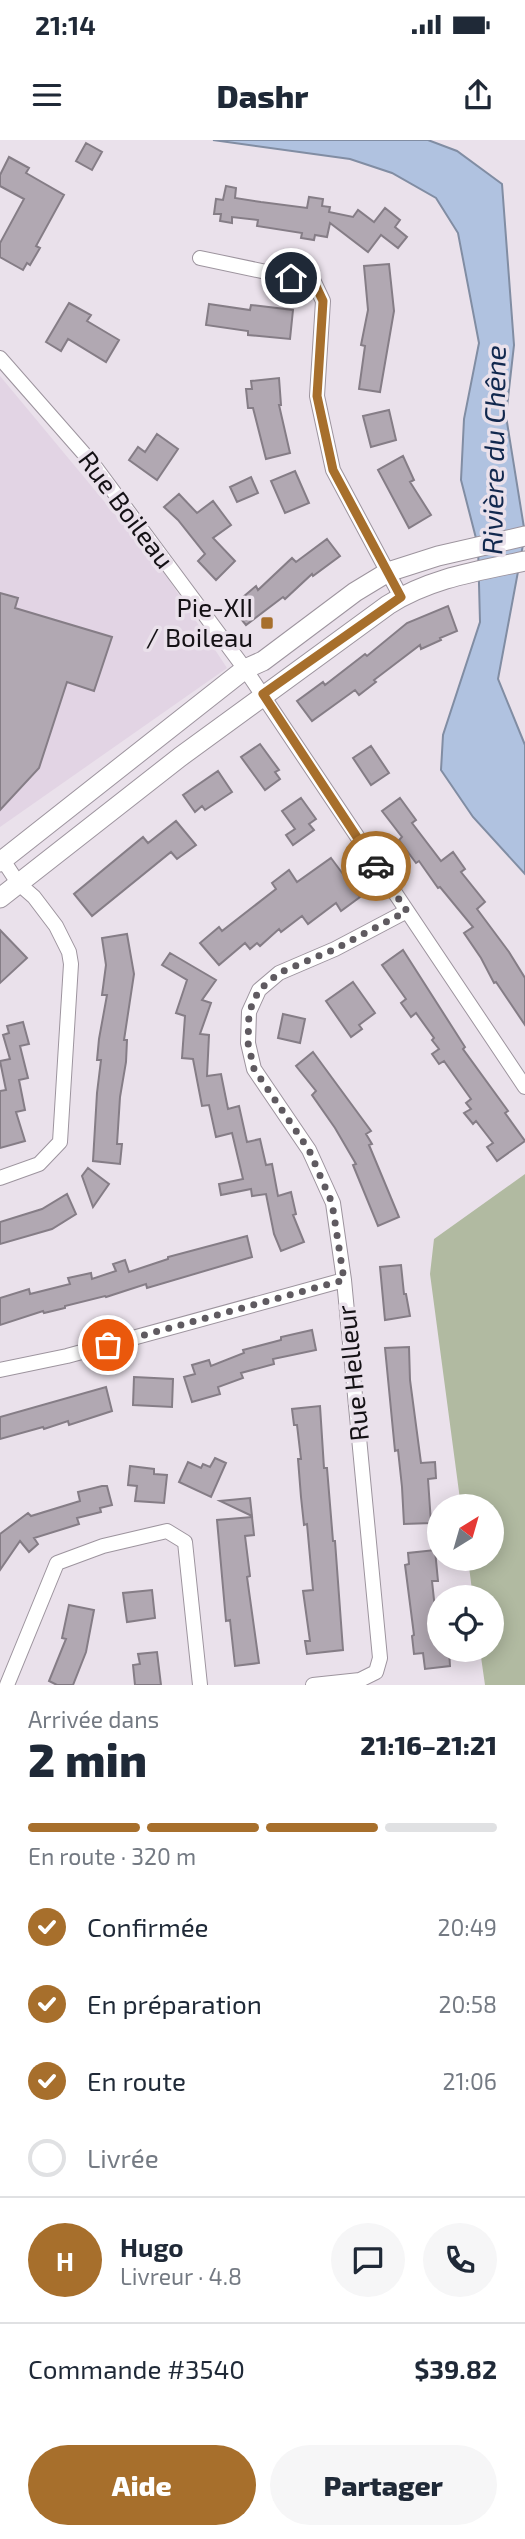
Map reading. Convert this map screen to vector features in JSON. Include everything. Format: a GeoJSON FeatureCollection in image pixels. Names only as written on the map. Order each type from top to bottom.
{"type":"FeatureCollection","features":[{"type":"Feature","properties":{"kind":"street"},"geometry":{"type":"LineString","coordinates":[[200,258],[314,282],[323,301],[317,396],[333,470],[401,597]]}},
{"type":"Feature","properties":{"kind":"street","name":"Rue Boileau"},"geometry":{"type":"LineString","coordinates":[[0,358],[93,464],[245,669],[525,1087]]}},
{"type":"Feature","properties":{"kind":"street"},"geometry":{"type":"LineString","coordinates":[[0,1178],[39,1164],[60,1142],[71,964],[69,952],[55,926],[34,897],[1,861],[245,669],[263,660],[355,592],[388,572],[426,559],[525,536]]}},
{"type":"Feature","properties":{"kind":"street"},"geometry":{"type":"LineString","coordinates":[[0,898],[263,694],[401,597],[434,582],[525,561]]}},
{"type":"Feature","properties":{"kind":"street","name":"Rue Helleur"},"geometry":{"type":"LineString","coordinates":[[313,1685],[360,1681],[376,1672],[380,1658],[344,1280],[332,1203],[309,1150],[254,1069],[248,1043],[249,1012],[259,990],[279,973],[335,949],[407,911]]}},
{"type":"Feature","properties":{"kind":"street"},"geometry":{"type":"LineString","coordinates":[[0,1370],[67,1356],[344,1280]]}},
{"type":"Feature","properties":{"kind":"street"},"geometry":{"type":"LineString","coordinates":[[7,1685],[57,1563],[103,1546],[167,1531],[185,1542],[200,1685]]}},
{"type":"Feature","properties":{"kind":"shaded area"},"geometry":{"type":"Polygon","coordinates":[[[0,376],[167,577],[227,668],[0,827],[0,376]]]}},
{"type":"Feature","properties":{"kind":"green space"},"geometry":{"type":"Polygon","coordinates":[[[525,1174],[525,1685],[485,1685],[482,1662],[504,1662],[504,1585],[471,1585],[470,1572],[504,1572],[504,1494],[459,1494],[430,1274],[434,1239],[525,1174]]]}},
{"type":"Feature","properties":{"kind":"water","name":"Rivière du Chêne"},"geometry":{"type":"Polygon","coordinates":[[[213,140],[428,140],[457,151],[502,184],[514,345],[506,416],[525,534],[498,679],[525,745],[525,874],[473,817],[441,770],[443,735],[480,622],[478,546],[461,480],[464,419],[479,343],[458,233],[436,198],[392,173],[350,159],[213,140]]]}},
{"type":"Feature","properties":{"kind":"building"},"geometry":{"type":"Polygon","coordinates":[[[86,143],[102,152],[92,170],[76,161],[86,143]]]}},
{"type":"Feature","properties":{"kind":"building"},"geometry":{"type":"Polygon","coordinates":[[[9,157],[29,168],[26,173],[64,195],[36,246],[40,248],[30,265],[27,263],[23,270],[0,257],[0,243],[24,199],[0,186],[0,175],[9,157]]]}},
{"type":"Feature","properties":{"kind":"building"},"geometry":{"type":"Polygon","coordinates":[[[226,186],[236,188],[235,198],[261,202],[307,208],[309,197],[323,199],[322,206],[330,207],[329,212],[353,217],[358,210],[374,222],[385,208],[400,220],[395,227],[407,237],[398,248],[381,235],[368,252],[330,223],[327,237],[315,235],[314,240],[301,238],[302,233],[257,226],[258,220],[232,217],[232,223],[220,221],[221,214],[214,214],[216,199],[223,200],[226,186]]]}},
{"type":"Feature","properties":{"kind":"building"},"geometry":{"type":"Polygon","coordinates":[[[389,264],[394,311],[380,392],[359,389],[365,346],[361,345],[368,310],[364,266],[389,264]]]}},
{"type":"Feature","properties":{"kind":"building"},"geometry":{"type":"Polygon","coordinates":[[[69,303],[91,315],[87,321],[119,340],[106,362],[68,339],[61,351],[46,342],[69,303]]]}},
{"type":"Feature","properties":{"kind":"building"},"geometry":{"type":"Polygon","coordinates":[[[209,304],[250,310],[251,305],[293,310],[290,339],[248,335],[248,331],[206,325],[209,304]]]}},
{"type":"Feature","properties":{"kind":"building"},"geometry":{"type":"Polygon","coordinates":[[[279,378],[279,405],[290,453],[266,459],[253,408],[248,408],[246,389],[252,389],[251,381],[279,378]]]}},
{"type":"Feature","properties":{"kind":"building"},"geometry":{"type":"Polygon","coordinates":[[[389,410],[396,440],[371,447],[363,416],[389,410]]]}},
{"type":"Feature","properties":{"kind":"building"},"geometry":{"type":"Polygon","coordinates":[[[157,434],[178,449],[157,480],[129,460],[138,447],[145,452],[157,434]]]}},
{"type":"Feature","properties":{"kind":"building"},"geometry":{"type":"Polygon","coordinates":[[[403,456],[414,480],[410,482],[431,515],[409,528],[378,470],[403,456]]]}},
{"type":"Feature","properties":{"kind":"building"},"geometry":{"type":"Polygon","coordinates":[[[295,471],[309,503],[285,513],[271,481],[295,471]]]}},
{"type":"Feature","properties":{"kind":"building"},"geometry":{"type":"Polygon","coordinates":[[[251,477],[258,493],[237,502],[230,487],[251,477]]]}},
{"type":"Feature","properties":{"kind":"building"},"geometry":{"type":"Polygon","coordinates":[[[179,494],[197,513],[213,501],[231,525],[213,538],[235,561],[216,580],[198,561],[205,554],[164,507],[179,494]]]}},
{"type":"Feature","properties":{"kind":"building"},"geometry":{"type":"Polygon","coordinates":[[[327,539],[340,556],[313,576],[312,574],[285,599],[283,597],[246,625],[232,608],[256,586],[258,590],[292,558],[296,562],[327,539]]]}},
{"type":"Feature","properties":{"kind":"building"},"geometry":{"type":"Polygon","coordinates":[[[0,593],[18,598],[15,608],[112,637],[94,691],[67,682],[39,768],[0,810],[0,593]]]}},
{"type":"Feature","properties":{"kind":"building"},"geometry":{"type":"Polygon","coordinates":[[[448,606],[457,631],[421,649],[420,645],[359,695],[355,690],[312,721],[297,701],[323,682],[325,685],[365,654],[367,656],[407,623],[448,606]]]}},
{"type":"Feature","properties":{"kind":"building"},"geometry":{"type":"Polygon","coordinates":[[[260,744],[279,770],[275,772],[280,779],[265,790],[241,757],[260,744]]]}},
{"type":"Feature","properties":{"kind":"building"},"geometry":{"type":"Polygon","coordinates":[[[371,746],[389,773],[371,785],[353,758],[371,746]]]}},
{"type":"Feature","properties":{"kind":"building"},"geometry":{"type":"Polygon","coordinates":[[[218,771],[232,792],[205,810],[202,806],[195,812],[183,795],[218,771]]]}},
{"type":"Feature","properties":{"kind":"building"},"geometry":{"type":"Polygon","coordinates":[[[301,798],[316,819],[309,824],[314,830],[293,845],[286,835],[295,829],[282,811],[301,798]]]}},
{"type":"Feature","properties":{"kind":"building"},"geometry":{"type":"Polygon","coordinates":[[[400,798],[416,820],[412,823],[441,861],[453,852],[465,869],[461,872],[485,902],[477,909],[525,978],[525,1025],[496,982],[494,983],[464,933],[473,927],[440,887],[438,888],[419,861],[416,863],[399,840],[402,837],[382,811],[400,798]]]}},
{"type":"Feature","properties":{"kind":"building"},"geometry":{"type":"Polygon","coordinates":[[[176,821],[196,845],[177,859],[171,852],[92,916],[74,894],[143,837],[148,843],[176,821]]]}},
{"type":"Feature","properties":{"kind":"building"},"geometry":{"type":"Polygon","coordinates":[[[331,858],[360,897],[341,911],[336,903],[308,924],[302,916],[281,932],[279,929],[260,946],[257,943],[250,949],[245,943],[219,965],[200,943],[219,927],[222,931],[276,889],[272,883],[289,870],[297,882],[331,858]]]}},
{"type":"Feature","properties":{"kind":"building"},"geometry":{"type":"Polygon","coordinates":[[[0,930],[27,958],[0,983],[0,930]]]}},
{"type":"Feature","properties":{"kind":"building"},"geometry":{"type":"Polygon","coordinates":[[[127,934],[134,974],[124,1040],[127,1040],[126,1062],[120,1097],[117,1144],[122,1144],[120,1164],[93,1161],[101,1060],[97,1060],[107,995],[102,995],[106,965],[102,938],[127,934]]]}},
{"type":"Feature","properties":{"kind":"building"},"geometry":{"type":"Polygon","coordinates":[[[403,950],[465,1047],[463,1049],[508,1111],[505,1113],[525,1141],[497,1161],[487,1147],[493,1143],[476,1121],[473,1124],[464,1113],[471,1109],[466,1103],[471,1099],[444,1061],[439,1064],[432,1054],[439,1049],[432,1040],[434,1038],[416,1013],[411,1017],[401,1003],[406,999],[382,965],[403,950]]]}},
{"type":"Feature","properties":{"kind":"building"},"geometry":{"type":"Polygon","coordinates":[[[170,953],[216,980],[202,1000],[211,1003],[200,1034],[209,1035],[207,1076],[221,1074],[228,1109],[239,1106],[247,1142],[260,1139],[266,1165],[272,1164],[278,1196],[291,1192],[296,1214],[293,1215],[304,1242],[281,1251],[274,1234],[266,1194],[252,1196],[251,1189],[221,1195],[219,1184],[243,1179],[232,1133],[216,1137],[209,1105],[202,1106],[193,1059],[182,1058],[185,1016],[176,1013],[187,980],[162,965],[170,953]]]}},
{"type":"Feature","properties":{"kind":"building"},"geometry":{"type":"Polygon","coordinates":[[[353,982],[375,1013],[359,1025],[362,1029],[351,1037],[326,1001],[353,982]]]}},
{"type":"Feature","properties":{"kind":"building"},"geometry":{"type":"Polygon","coordinates":[[[283,1014],[305,1019],[300,1043],[278,1038],[283,1014]]]}},
{"type":"Feature","properties":{"kind":"building"},"geometry":{"type":"Polygon","coordinates":[[[23,1022],[29,1044],[20,1046],[28,1078],[19,1080],[25,1110],[16,1112],[25,1141],[0,1148],[0,1091],[6,1090],[0,1061],[10,1059],[3,1035],[9,1033],[7,1026],[23,1022]]]}},
{"type":"Feature","properties":{"kind":"building"},"geometry":{"type":"Polygon","coordinates":[[[313,1052],[371,1131],[366,1134],[372,1144],[369,1145],[399,1217],[378,1226],[353,1165],[356,1164],[312,1095],[316,1091],[296,1066],[313,1052]]]}},
{"type":"Feature","properties":{"kind":"building"},"geometry":{"type":"Polygon","coordinates":[[[88,1168],[109,1184],[93,1207],[82,1176],[88,1168]]]}},
{"type":"Feature","properties":{"kind":"building"},"geometry":{"type":"Polygon","coordinates":[[[67,1194],[76,1214],[52,1229],[0,1244],[0,1222],[42,1209],[67,1194]]]}},
{"type":"Feature","properties":{"kind":"building"},"geometry":{"type":"Polygon","coordinates":[[[247,1236],[252,1257],[147,1288],[146,1284],[0,1325],[0,1298],[29,1289],[30,1294],[70,1284],[68,1278],[91,1273],[92,1279],[116,1271],[113,1264],[125,1260],[129,1272],[168,1257],[247,1236]]]}},
{"type":"Feature","properties":{"kind":"building"},"geometry":{"type":"Polygon","coordinates":[[[401,1265],[410,1316],[385,1320],[380,1267],[401,1265]]]}},
{"type":"Feature","properties":{"kind":"building"},"geometry":{"type":"Polygon","coordinates":[[[312,1330],[316,1350],[273,1359],[274,1364],[241,1373],[243,1378],[218,1387],[220,1394],[192,1402],[184,1377],[195,1374],[192,1365],[209,1360],[211,1366],[244,1353],[243,1350],[312,1330]]]}},
{"type":"Feature","properties":{"kind":"building"},"geometry":{"type":"Polygon","coordinates":[[[409,1347],[410,1380],[421,1463],[435,1462],[436,1478],[428,1479],[427,1523],[404,1524],[385,1348],[409,1347]]]}},
{"type":"Feature","properties":{"kind":"building"},"geometry":{"type":"Polygon","coordinates":[[[134,1377],[173,1379],[172,1407],[133,1405],[134,1377]]]}},
{"type":"Feature","properties":{"kind":"building"},"geometry":{"type":"Polygon","coordinates":[[[106,1387],[112,1411],[69,1425],[68,1421],[0,1439],[0,1417],[106,1387]]]}},
{"type":"Feature","properties":{"kind":"building"},"geometry":{"type":"Polygon","coordinates":[[[320,1406],[324,1468],[327,1468],[335,1541],[343,1650],[307,1654],[305,1641],[310,1641],[303,1591],[313,1590],[307,1524],[304,1525],[301,1497],[298,1459],[301,1459],[292,1409],[320,1406]]]}},
{"type":"Feature","properties":{"kind":"building"},"geometry":{"type":"Polygon","coordinates":[[[215,1458],[226,1463],[211,1497],[179,1482],[188,1462],[201,1468],[203,1464],[210,1467],[215,1458]]]}},
{"type":"Feature","properties":{"kind":"building"},"geometry":{"type":"Polygon","coordinates":[[[130,1466],[154,1469],[154,1474],[167,1475],[164,1503],[135,1501],[137,1486],[128,1485],[130,1466]]]}},
{"type":"Feature","properties":{"kind":"building"},"geometry":{"type":"Polygon","coordinates":[[[107,1486],[112,1505],[100,1508],[101,1512],[77,1518],[79,1524],[34,1538],[38,1544],[29,1552],[20,1541],[0,1570],[0,1534],[28,1513],[31,1516],[80,1501],[78,1492],[107,1486]]]}},
{"type":"Feature","properties":{"kind":"building"},"geometry":{"type":"Polygon","coordinates":[[[250,1498],[252,1516],[220,1501],[250,1498]]]}},
{"type":"Feature","properties":{"kind":"building"},"geometry":{"type":"Polygon","coordinates":[[[252,1517],[254,1535],[245,1536],[250,1576],[247,1577],[259,1663],[235,1666],[230,1620],[226,1621],[217,1520],[252,1517]]]}},
{"type":"Feature","properties":{"kind":"building"},"geometry":{"type":"Polygon","coordinates":[[[427,1551],[427,1572],[437,1572],[438,1581],[427,1585],[427,1662],[450,1662],[450,1666],[425,1669],[423,1653],[414,1654],[405,1565],[409,1564],[408,1553],[427,1551]]]}},
{"type":"Feature","properties":{"kind":"building"},"geometry":{"type":"Polygon","coordinates":[[[152,1590],[155,1618],[127,1622],[123,1593],[152,1590]]]}},
{"type":"Feature","properties":{"kind":"building"},"geometry":{"type":"Polygon","coordinates":[[[69,1605],[94,1610],[86,1652],[73,1685],[57,1685],[49,1681],[66,1639],[62,1638],[69,1605]]]}},
{"type":"Feature","properties":{"kind":"building"},"geometry":{"type":"Polygon","coordinates":[[[157,1652],[161,1685],[135,1685],[133,1665],[140,1664],[138,1654],[157,1652]]]}},
{"type":"Feature","properties":{"kind":"way so far"},"geometry":{"type":"LineString","coordinates":[[108,1345],[344,1280],[332,1203],[309,1150],[254,1069],[248,1043],[249,1012],[259,990],[279,973],[335,949],[407,911],[376,866]]}},
{"type":"Feature","properties":{"kind":"place","name":"Pie-XII / Boileau"},"geometry":{"type":"Point","coordinates":[267,623]}},
{"type":"Feature","properties":{"kind":"route"},"geometry":{"type":"LineString","coordinates":[[291,278],[314,282],[323,301],[317,396],[333,470],[401,597],[263,694],[376,866]]}}]}
